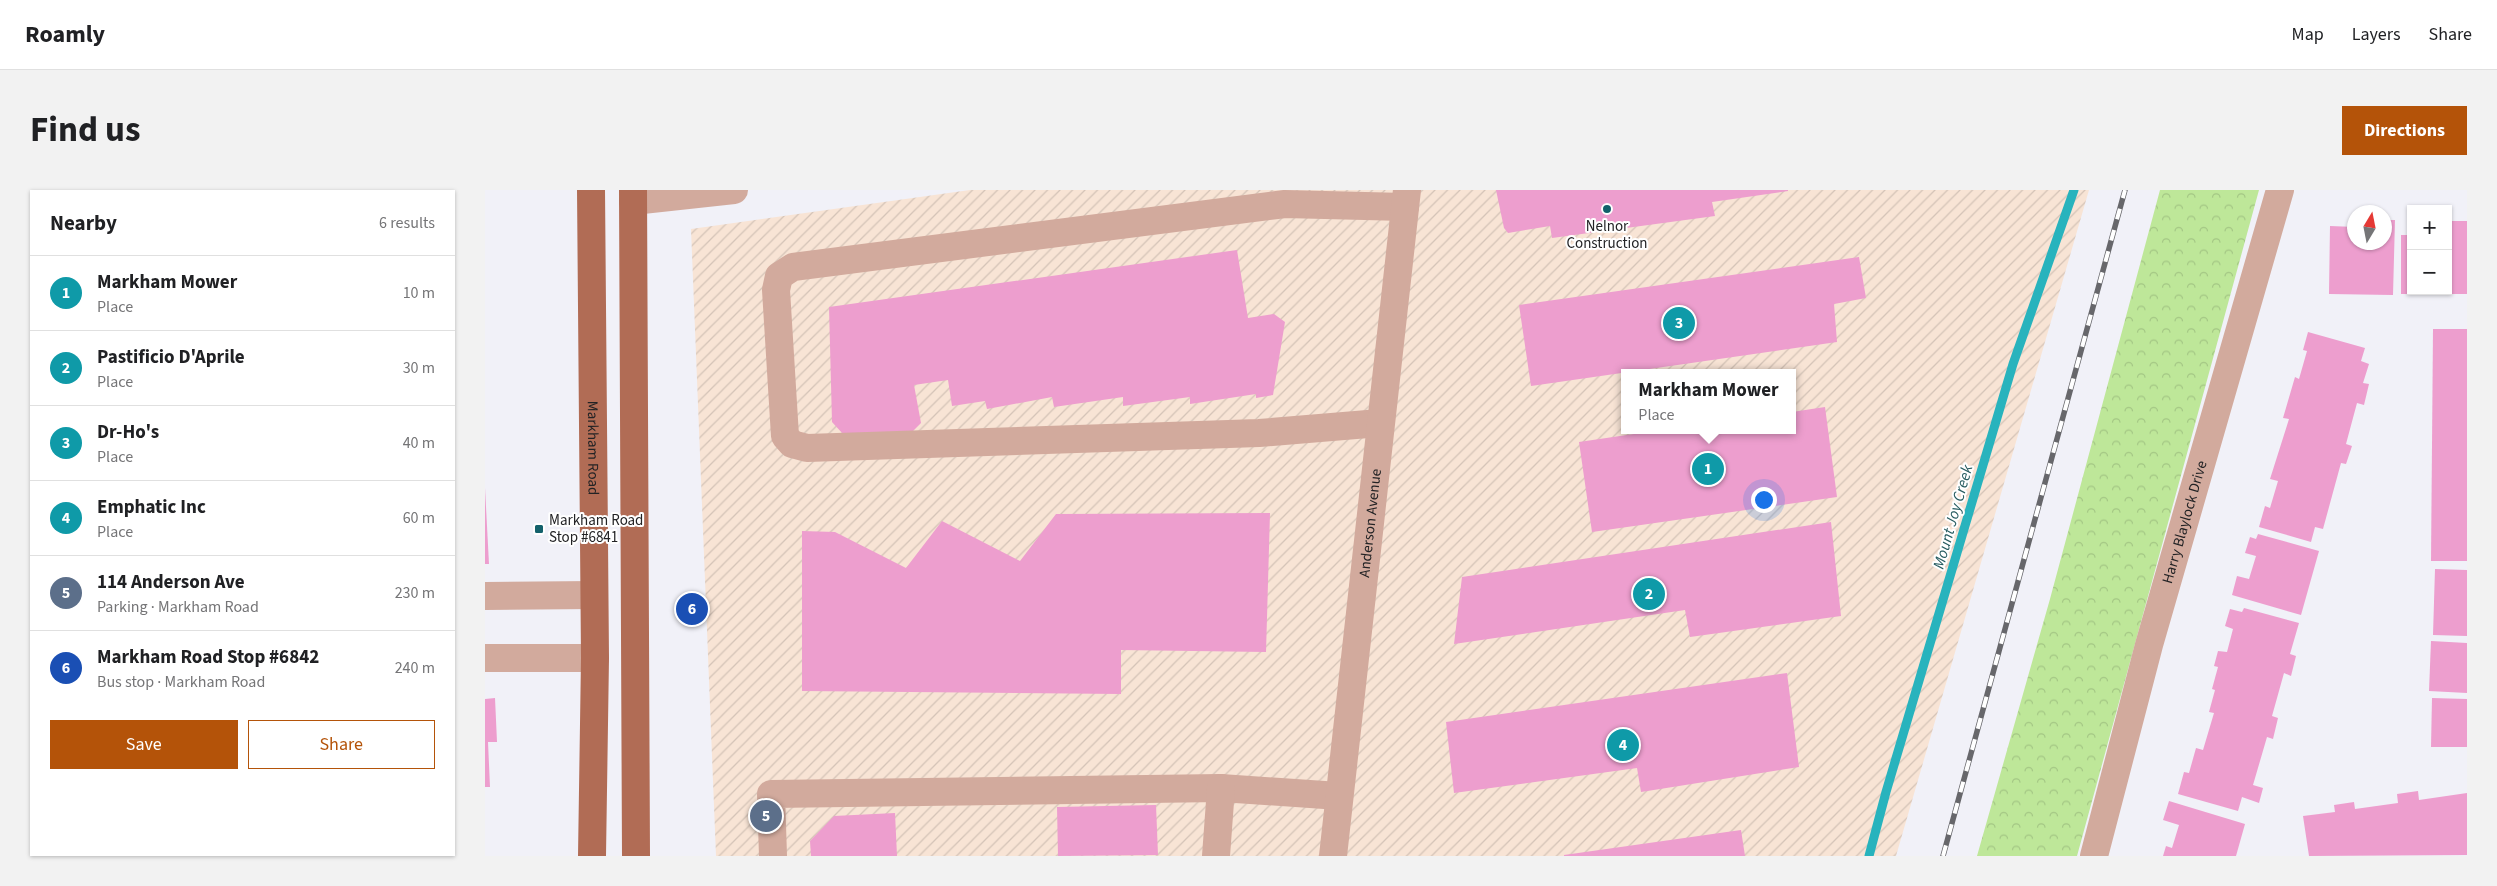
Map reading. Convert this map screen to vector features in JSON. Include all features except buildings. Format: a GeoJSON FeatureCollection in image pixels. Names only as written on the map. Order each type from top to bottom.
{"type":"FeatureCollection","features":[{"type":"Feature","properties":{"kind":"main road","name":"Markham Road"},"geometry":{"type":"LineString","coordinates":[[591,190],[595,658],[592,856]]}},
{"type":"Feature","properties":{"kind":"main road"},"geometry":{"type":"LineString","coordinates":[[633,195],[637,856]]}},
{"type":"Feature","properties":{"kind":"street"},"geometry":{"type":"LineString","coordinates":[[633,195],[734,190]]}},
{"type":"Feature","properties":{"kind":"street","name":"Harry Blaylock Drive"},"geometry":{"type":"LineString","coordinates":[[2094,856],[2149,645],[2280,190]]}},
{"type":"Feature","properties":{"kind":"street"},"geometry":{"type":"LineString","coordinates":[[1380,423],[1259,433],[807,448],[792,444],[785,436],[776,290],[779,276],[793,267],[1285,204],[1406,199]]}},
{"type":"Feature","properties":{"kind":"street","name":"Anderson Avenue"},"geometry":{"type":"LineString","coordinates":[[1333,856],[1406,199]]}},
{"type":"Feature","properties":{"kind":"street"},"geometry":{"type":"LineString","coordinates":[[485,596],[594,595]]}},
{"type":"Feature","properties":{"kind":"street"},"geometry":{"type":"LineString","coordinates":[[485,658],[595,658]]}},
{"type":"Feature","properties":{"kind":"street"},"geometry":{"type":"LineString","coordinates":[[773,856],[771,794],[1221,788],[1339,796]]}},
{"type":"Feature","properties":{"kind":"street"},"geometry":{"type":"LineString","coordinates":[[1216,856],[1221,788]]}},
{"type":"Feature","properties":{"kind":"shaded area"},"geometry":{"type":"Polygon","coordinates":[[[970,190],[2089,190],[1896,856],[716,856],[691,229],[970,190]]]}},
{"type":"Feature","properties":{"kind":"green space"},"geometry":{"type":"Polygon","coordinates":[[[2160,190],[2259,190],[2077,856],[1977,856],[2050,599],[2160,190]]]}},
{"type":"Feature","properties":{"kind":"waterway","name":"Mount Joy Creek"},"geometry":{"type":"LineString","coordinates":[[1869,856],[1886,792],[2013,364],[2074,190]]}},
{"type":"Feature","properties":{"kind":"railway"},"geometry":{"type":"LineString","coordinates":[[1943,856],[2125,190]]}},
{"type":"Feature","properties":{"kind":"place","name":"Nelnor Construction"},"geometry":{"type":"Point","coordinates":[1607,209]}},
{"type":"Feature","properties":{"kind":"place","name":"Dr-Ho's"},"geometry":{"type":"Point","coordinates":[1679,323]}},
{"type":"Feature","properties":{"kind":"place","name":"Markham Mower"},"geometry":{"type":"Point","coordinates":[1708,469]}},
{"type":"Feature","properties":{"kind":"place","name":"Markham Road Stop #6841"},"geometry":{"type":"Point","coordinates":[539,529]}},
{"type":"Feature","properties":{"kind":"place","name":"Pastificio D'Aprile"},"geometry":{"type":"Point","coordinates":[1649,594]}},
{"type":"Feature","properties":{"kind":"place","name":"Markham Road Stop #6842"},"geometry":{"type":"Point","coordinates":[692,609]}},
{"type":"Feature","properties":{"kind":"place","name":"Emphatic Inc"},"geometry":{"type":"Point","coordinates":[1623,745]}},
{"type":"Feature","properties":{"kind":"place","name":"114 Anderson Ave"},"geometry":{"type":"Point","coordinates":[766,816]}}]}
